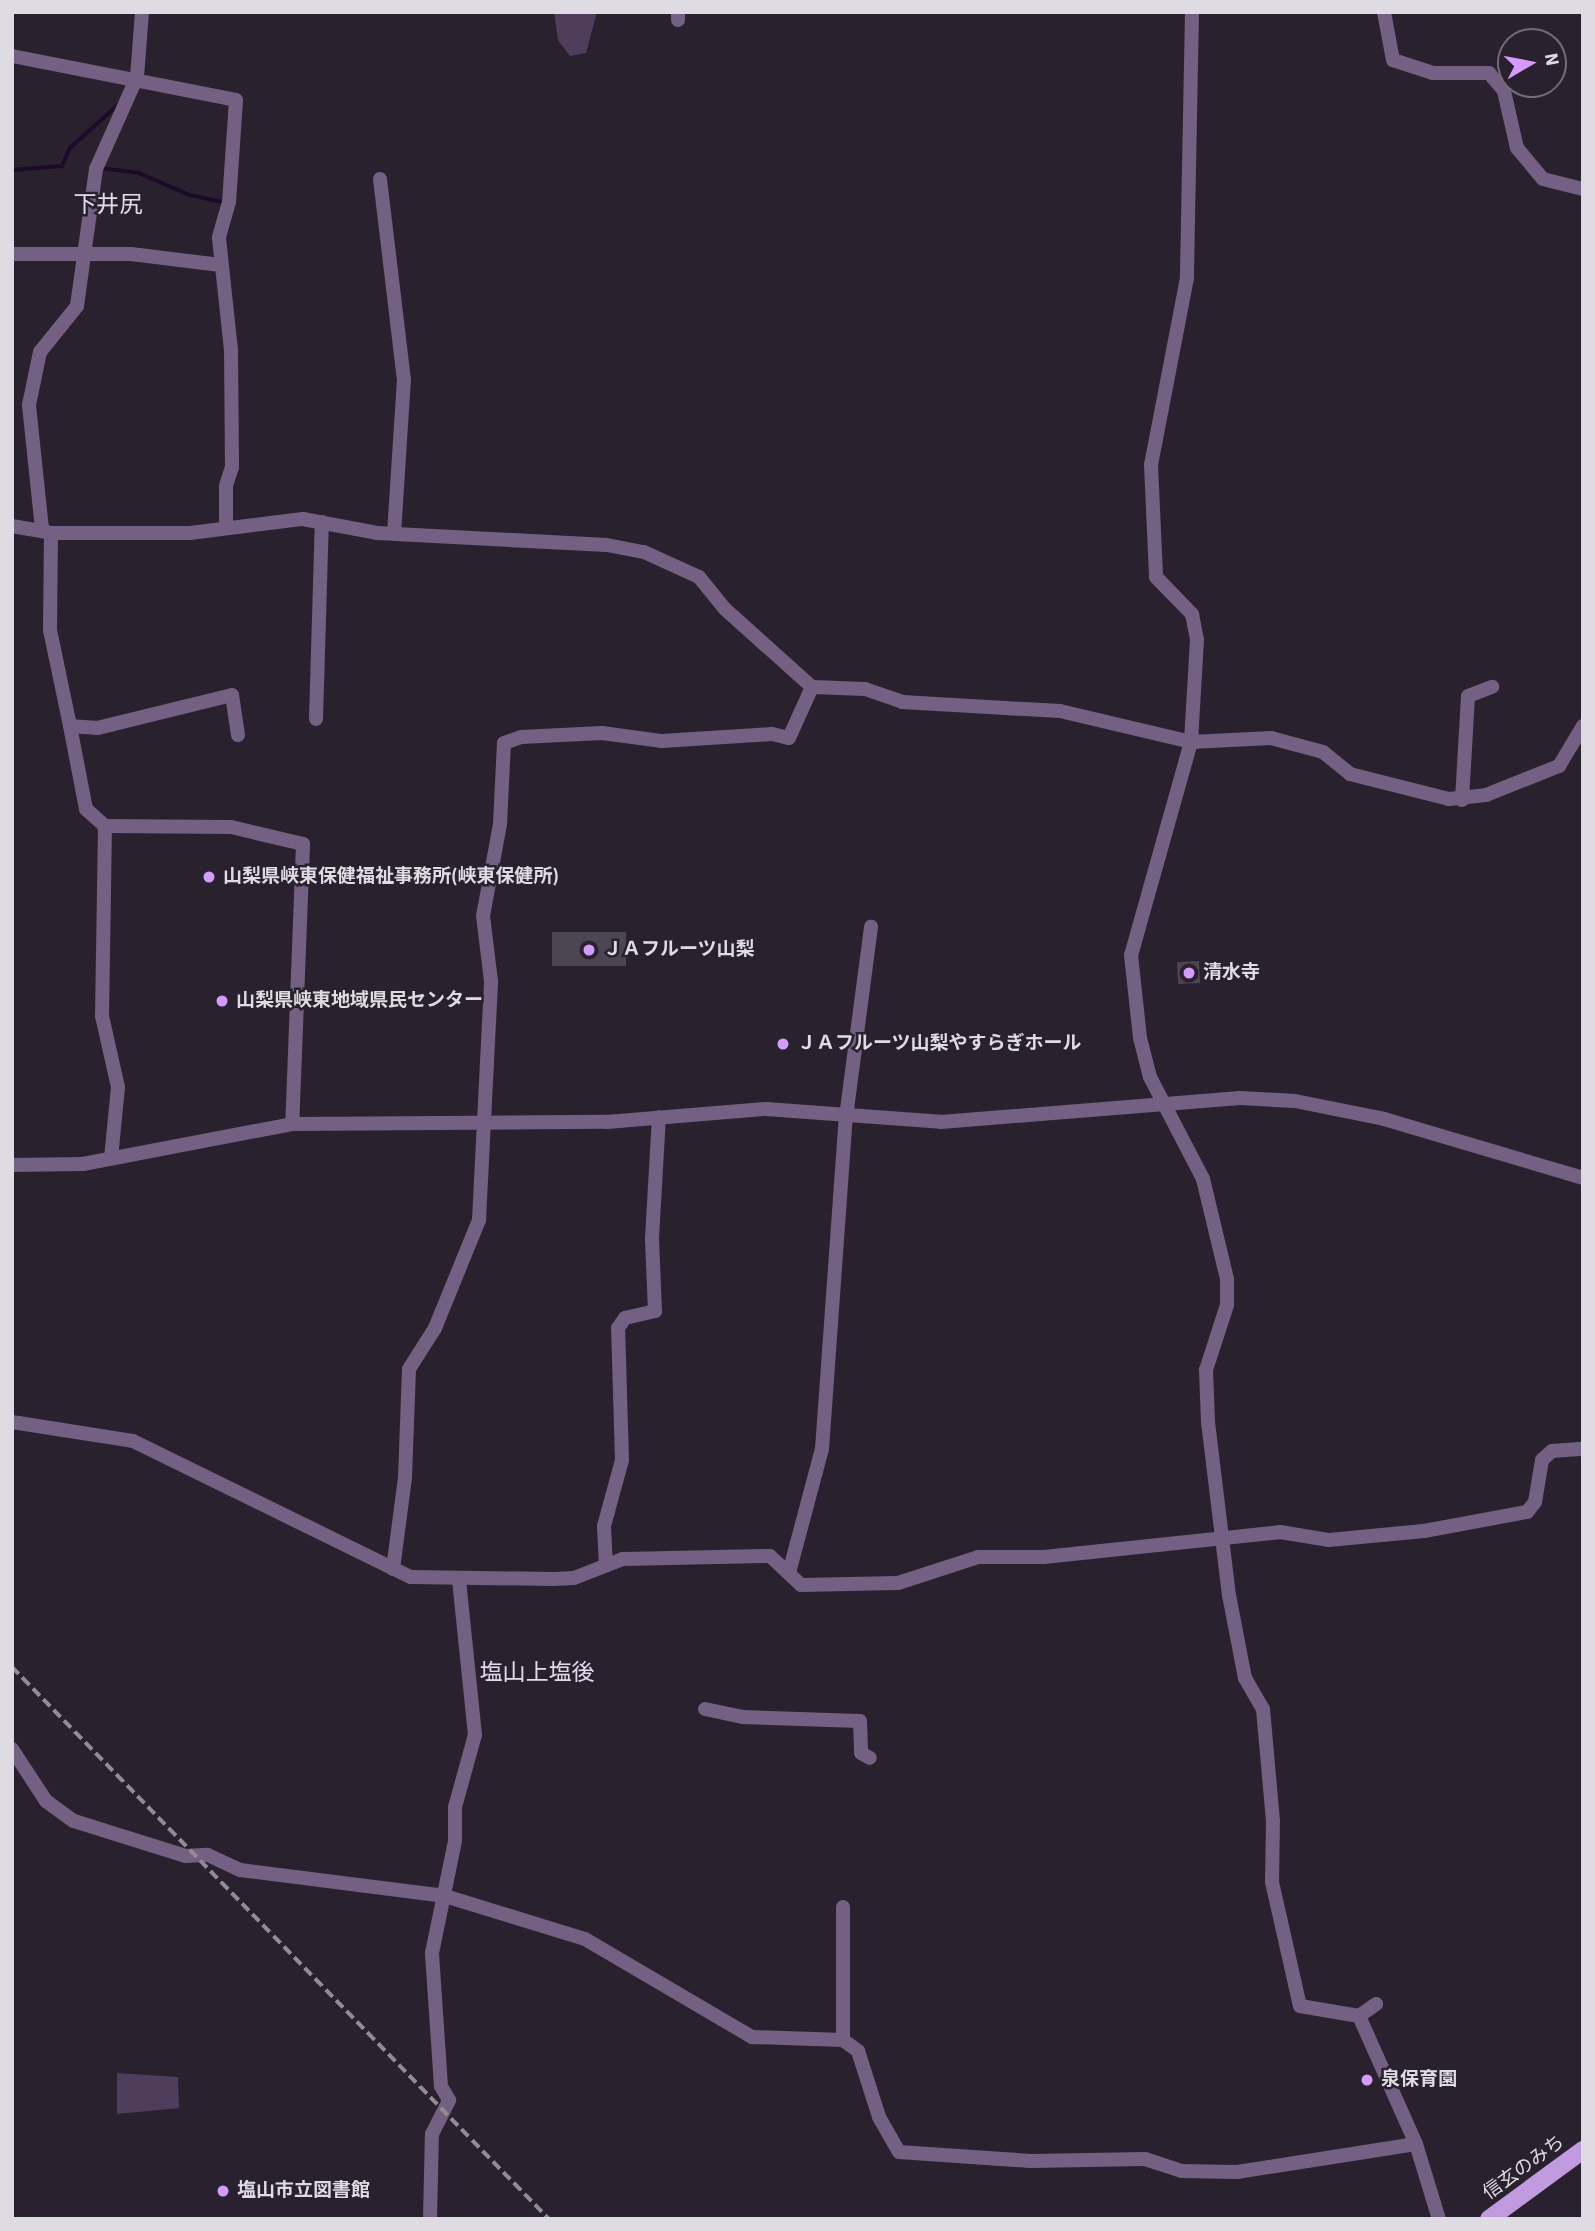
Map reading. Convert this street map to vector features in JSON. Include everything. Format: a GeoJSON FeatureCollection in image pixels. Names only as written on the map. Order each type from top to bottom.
{"type":"FeatureCollection","features":[{"type":"Feature","properties":{"kind":"main road","name":"信玄のみち"},"geometry":{"type":"LineString","coordinates":[[1489,2219],[1583,2150]]}},
{"type":"Feature","properties":{"kind":"street"},"geometry":{"type":"LineString","coordinates":[[142,12],[131,77],[96,169],[77,306],[40,352],[29,405],[46,531],[50,630],[86,808],[105,826],[231,827],[303,844],[292,1124]]}},
{"type":"Feature","properties":{"kind":"street"},"geometry":{"type":"LineString","coordinates":[[1192,12],[1186,278],[1152,465],[1156,577],[1185,604],[1196,626],[1191,742],[1131,955],[1140,1038],[1163,1104],[1203,1179],[1227,1279],[1227,1306],[1205,1389],[1221,1540],[1245,1678],[1262,1709],[1273,1820],[1272,1882],[1300,2006],[1359,2015],[1376,2004]]}},
{"type":"Feature","properties":{"kind":"street"},"geometry":{"type":"LineString","coordinates":[[1384,12],[1393,61],[1433,73],[1489,74],[1504,90],[1517,148],[1544,179],[1583,189]]}},
{"type":"Feature","properties":{"kind":"street"},"geometry":{"type":"LineString","coordinates":[[12,56],[131,77],[236,100],[220,265],[232,351],[226,528]]}},
{"type":"Feature","properties":{"kind":"street"},"geometry":{"type":"LineString","coordinates":[[380,178],[404,379],[394,533]]}},
{"type":"Feature","properties":{"kind":"street"},"geometry":{"type":"LineString","coordinates":[[12,254],[131,254],[220,265]]}},
{"type":"Feature","properties":{"kind":"street"},"geometry":{"type":"LineString","coordinates":[[12,526],[46,531],[164,534],[303,519],[394,533],[607,545],[643,552],[699,577],[724,609],[812,687],[865,690],[902,702],[1060,711],[1191,742],[1271,738],[1323,751],[1350,774],[1418,794],[1462,800],[1559,766],[1583,726]]}},
{"type":"Feature","properties":{"kind":"street"},"geometry":{"type":"LineString","coordinates":[[316,719],[322,522]]}},
{"type":"Feature","properties":{"kind":"street"},"geometry":{"type":"LineString","coordinates":[[393,1569],[405,1478],[409,1369],[435,1328],[472,1244],[486,1122],[491,981],[483,916],[499,824],[504,743],[521,737],[602,733],[662,741],[772,734],[789,738],[812,687]]}},
{"type":"Feature","properties":{"kind":"street"},"geometry":{"type":"LineString","coordinates":[[1462,800],[1468,696],[1492,687]]}},
{"type":"Feature","properties":{"kind":"street"},"geometry":{"type":"LineString","coordinates":[[70,726],[98,728],[232,695],[238,735]]}},
{"type":"Feature","properties":{"kind":"street"},"geometry":{"type":"LineString","coordinates":[[105,826],[102,1016],[118,1087],[111,1158]]}},
{"type":"Feature","properties":{"kind":"street"},"geometry":{"type":"LineString","coordinates":[[790,1569],[822,1449],[846,1117],[871,927]]}},
{"type":"Feature","properties":{"kind":"street"},"geometry":{"type":"LineString","coordinates":[[12,1165],[111,1158],[292,1124],[659,1117],[766,1109],[846,1117],[1003,1120],[1240,1098],[1295,1101],[1384,1119],[1583,1178]]}},
{"type":"Feature","properties":{"kind":"street"},"geometry":{"type":"LineString","coordinates":[[606,1565],[604,1526],[622,1460],[618,1328],[625,1318],[655,1311],[652,1237],[659,1117]]}},
{"type":"Feature","properties":{"kind":"street"},"geometry":{"type":"LineString","coordinates":[[12,1422],[133,1441],[411,1577],[574,1578],[606,1565],[648,1557],[770,1556],[790,1569],[801,1585],[888,1585],[978,1557],[1221,1540],[1280,1532],[1329,1540],[1527,1512],[1535,1502],[1542,1460],[1552,1451],[1583,1449]]}},
{"type":"Feature","properties":{"kind":"street"},"geometry":{"type":"LineString","coordinates":[[430,2219],[432,2134],[449,2100],[441,2086],[432,1953],[445,1896],[457,1795],[475,1735],[459,1579]]}},
{"type":"Feature","properties":{"kind":"street"},"geometry":{"type":"LineString","coordinates":[[705,1709],[742,1717],[860,1721],[861,1753],[870,1758]]}},
{"type":"Feature","properties":{"kind":"street"},"geometry":{"type":"LineString","coordinates":[[12,1749],[46,1801],[74,1821],[186,1856],[208,1855],[240,1870],[445,1896],[585,1939],[752,2037],[843,2040],[858,2051],[879,2117],[899,2152],[1031,2161],[1145,2159],[1182,2171],[1237,2172],[1416,2144]]}},
{"type":"Feature","properties":{"kind":"street"},"geometry":{"type":"LineString","coordinates":[[843,1907],[843,2040]]}},
{"type":"Feature","properties":{"kind":"street"},"geometry":{"type":"LineString","coordinates":[[1359,2015],[1416,2144],[1439,2219]]}},
{"type":"Feature","properties":{"kind":"shaded area"},"geometry":{"type":"Polygon","coordinates":[[[554,12],[597,12],[586,53],[570,56],[558,40],[554,12]]]}},
{"type":"Feature","properties":{"kind":"shaded area"},"geometry":{"type":"Polygon","coordinates":[[[117,2073],[178,2077],[179,2108],[117,2114],[117,2073]]]}},
{"type":"Feature","properties":{"kind":"building","name":"ＪＡフルーツ山梨"},"geometry":{"type":"Polygon","coordinates":[[[552,932],[626,932],[626,966],[552,966],[552,932]]]}},
{"type":"Feature","properties":{"kind":"building","name":"清水寺"},"geometry":{"type":"Polygon","coordinates":[[[1199,961],[1200,983],[1178,984],[1177,962],[1199,961]]]}},
{"type":"Feature","properties":{"kind":"waterway"},"geometry":{"type":"LineString","coordinates":[[12,170],[62,166],[70,148],[118,105]]}},
{"type":"Feature","properties":{"kind":"waterway"},"geometry":{"type":"LineString","coordinates":[[100,168],[139,173],[190,195],[222,202]]}},
{"type":"Feature","properties":{"kind":"railway"},"geometry":{"type":"LineString","coordinates":[[12,1667],[549,2219]]}},
{"type":"Feature","properties":{"kind":"place","name":"山梨県峡東保健福祉事務所(峡東保健所)"},"geometry":{"type":"Point","coordinates":[209,877]}},
{"type":"Feature","properties":{"kind":"place","name":"ＪＡフルーツ山梨"},"geometry":{"type":"Point","coordinates":[589,950]}},
{"type":"Feature","properties":{"kind":"place","name":"清水寺"},"geometry":{"type":"Point","coordinates":[1189,973]}},
{"type":"Feature","properties":{"kind":"place","name":"山梨県峡東地域県民センター"},"geometry":{"type":"Point","coordinates":[222,1001]}},
{"type":"Feature","properties":{"kind":"place","name":"ＪＡフルーツ山梨やすらぎホール"},"geometry":{"type":"Point","coordinates":[783,1044]}},
{"type":"Feature","properties":{"kind":"place","name":"泉保育園"},"geometry":{"type":"Point","coordinates":[1367,2080]}},
{"type":"Feature","properties":{"kind":"place","name":"塩山市立図書館"},"geometry":{"type":"Point","coordinates":[223,2191]}},
{"type":"Feature","properties":{"kind":"district","name":"下井尻"},"geometry":{"type":"Point","coordinates":[108,205]}},
{"type":"Feature","properties":{"kind":"district","name":"塩山上塩後"},"geometry":{"type":"Point","coordinates":[537,1673]}}]}
